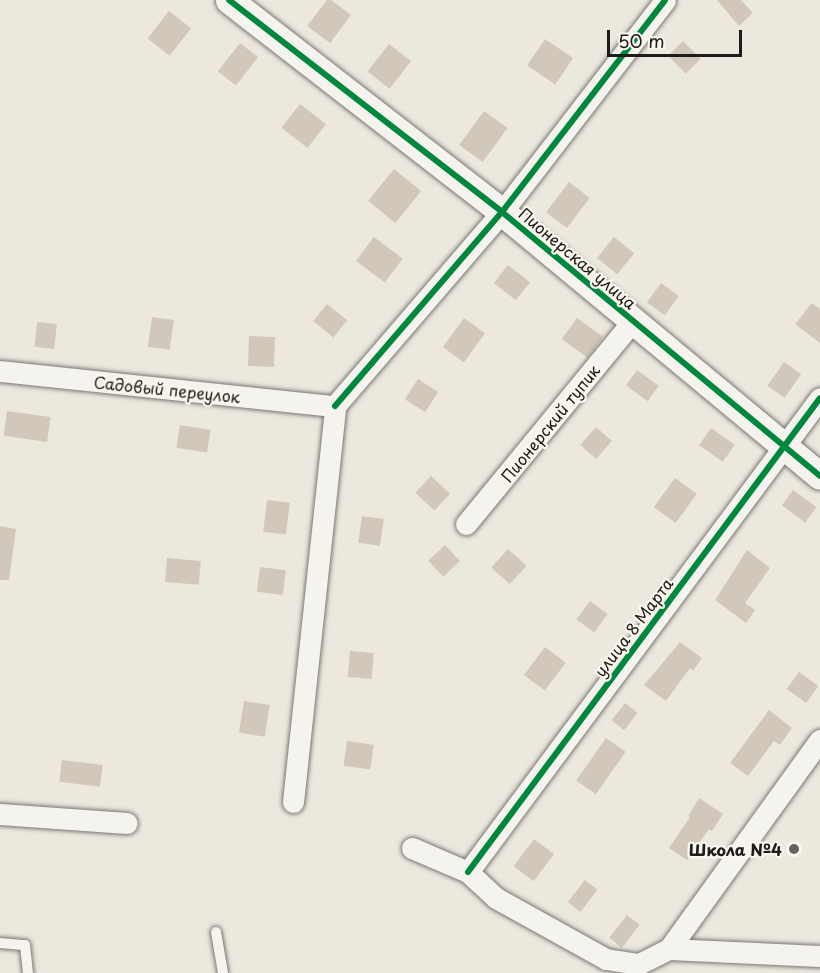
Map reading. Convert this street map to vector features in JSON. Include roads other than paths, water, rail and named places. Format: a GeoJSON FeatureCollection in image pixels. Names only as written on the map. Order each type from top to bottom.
{"type":"FeatureCollection","features":[{"type":"Feature","properties":{"kind":"street","name":"Пионерская улица"},"geometry":{"type":"LineString","coordinates":[[229,0],[502,212],[820,476]]}},
{"type":"Feature","properties":{"kind":"street"},"geometry":{"type":"LineString","coordinates":[[293,802],[335,406],[502,212],[665,0]]}},
{"type":"Feature","properties":{"kind":"street","name":"Пионерский тупик"},"geometry":{"type":"LineString","coordinates":[[466,524],[633,321]]}},
{"type":"Feature","properties":{"kind":"street","name":"Садовый переулок"},"geometry":{"type":"LineString","coordinates":[[0,371],[335,406]]}},
{"type":"Feature","properties":{"kind":"street","name":"улица 8 Марта"},"geometry":{"type":"LineString","coordinates":[[468,872],[820,398]]}},
{"type":"Feature","properties":{"kind":"street"},"geometry":{"type":"LineString","coordinates":[[412,848],[468,872],[496,898],[606,960],[639,964],[669,948],[820,740]]}},
{"type":"Feature","properties":{"kind":"street"},"geometry":{"type":"LineString","coordinates":[[0,814],[127,823]]}},
{"type":"Feature","properties":{"kind":"street"},"geometry":{"type":"LineString","coordinates":[[669,948],[807,962]]}},
{"type":"Feature","properties":{"kind":"lane"},"geometry":{"type":"LineString","coordinates":[[216,932],[223,973]]}},
{"type":"Feature","properties":{"kind":"lane"},"geometry":{"type":"LineString","coordinates":[[0,943],[25,945],[28,973]]}},
{"type":"Feature","properties":{"kind":"place","name":"Школа №4"},"geometry":{"type":"Point","coordinates":[794,849]}}]}
